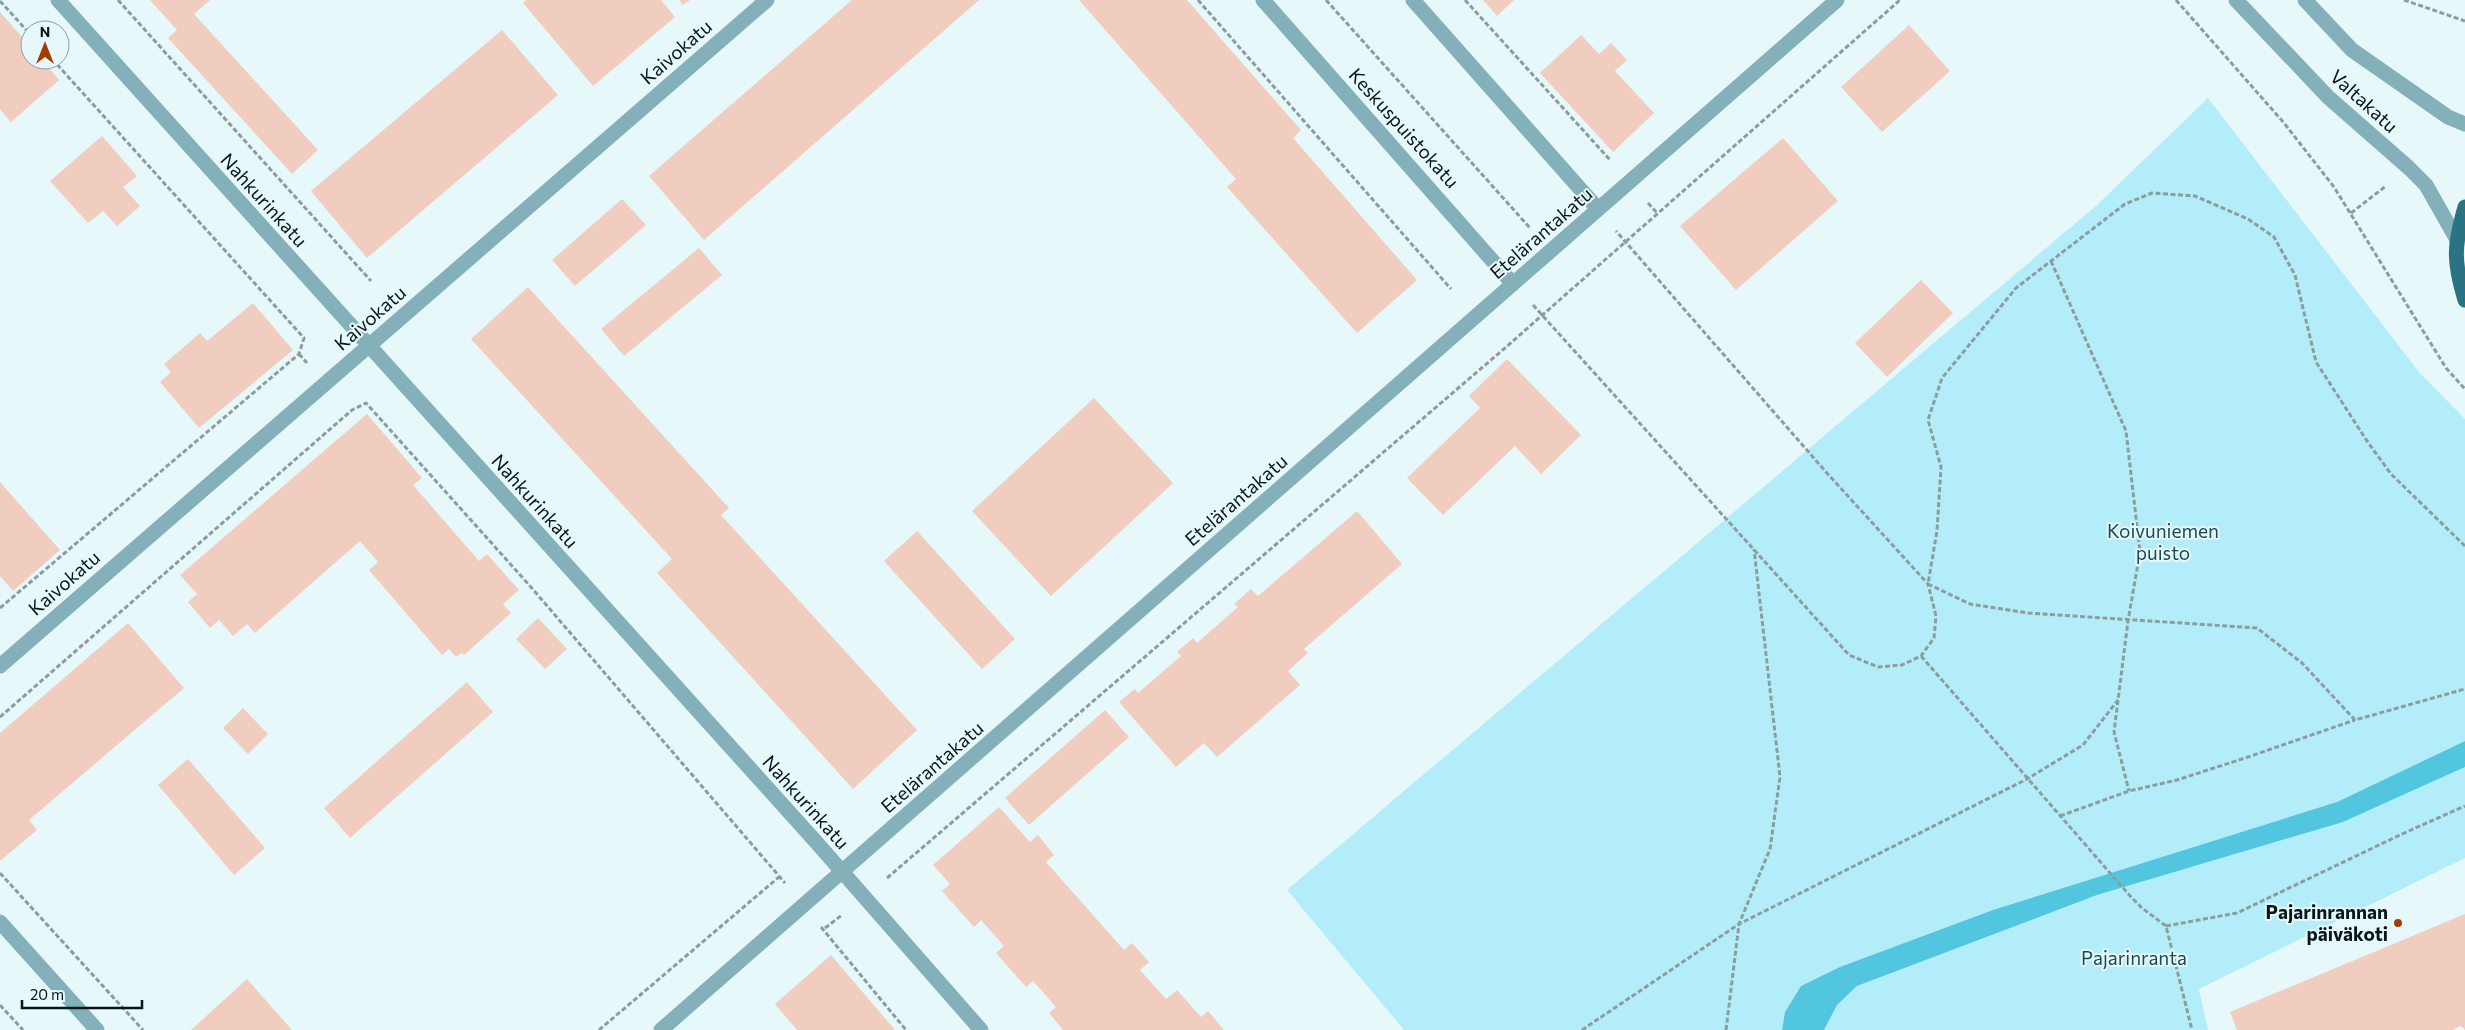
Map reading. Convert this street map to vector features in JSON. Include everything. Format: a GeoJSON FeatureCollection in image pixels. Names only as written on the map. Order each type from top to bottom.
{"type":"FeatureCollection","features":[{"type":"Feature","properties":{"kind":"main road"},"geometry":{"type":"LineString","coordinates":[[2465,207],[2456,238],[2456,273],[2465,300]]}},
{"type":"Feature","properties":{"kind":"street","name":"Nahkurinkatu"},"geometry":{"type":"LineString","coordinates":[[58,0],[842,872],[981,1030]]}},
{"type":"Feature","properties":{"kind":"street","name":"Kaivokatu"},"geometry":{"type":"LineString","coordinates":[[0,666],[767,0]]}},
{"type":"Feature","properties":{"kind":"street","name":"Keskuspuistokatu"},"geometry":{"type":"LineString","coordinates":[[1264,0],[1513,284]]}},
{"type":"Feature","properties":{"kind":"street"},"geometry":{"type":"LineString","coordinates":[[1413,0],[1598,209]]}},
{"type":"Feature","properties":{"kind":"street","name":"Etelärantakatu"},"geometry":{"type":"LineString","coordinates":[[661,1030],[1837,0]]}},
{"type":"Feature","properties":{"kind":"street","name":"Valtakatu"},"geometry":{"type":"LineString","coordinates":[[2236,0],[2328,97],[2426,185],[2456,238]]}},
{"type":"Feature","properties":{"kind":"street","name":"Valtakatu"},"geometry":{"type":"LineString","coordinates":[[2305,0],[2352,50],[2448,117],[2465,124]]}},
{"type":"Feature","properties":{"kind":"street"},"geometry":{"type":"LineString","coordinates":[[0,922],[97,1030]]}},
{"type":"Feature","properties":{"kind":"path"},"geometry":{"type":"LineString","coordinates":[[118,0],[371,281]]}},
{"type":"Feature","properties":{"kind":"path"},"geometry":{"type":"LineString","coordinates":[[1198,0],[1451,288]]}},
{"type":"Feature","properties":{"kind":"path"},"geometry":{"type":"LineString","coordinates":[[1326,0],[1530,228]]}},
{"type":"Feature","properties":{"kind":"path"},"geometry":{"type":"LineString","coordinates":[[1465,0],[1658,214]]}},
{"type":"Feature","properties":{"kind":"path"},"geometry":{"type":"LineString","coordinates":[[816,936],[865,898],[1542,315],[1900,0]]}},
{"type":"Feature","properties":{"kind":"path"},"geometry":{"type":"LineString","coordinates":[[2176,0],[2284,123],[2334,187],[2446,368],[2465,389]]}},
{"type":"Feature","properties":{"kind":"path"},"geometry":{"type":"LineString","coordinates":[[2404,0],[2465,21]]}},
{"type":"Feature","properties":{"kind":"path"},"geometry":{"type":"LineString","coordinates":[[0,1],[20,23]]}},
{"type":"Feature","properties":{"kind":"path"},"geometry":{"type":"LineString","coordinates":[[0,608],[299,354],[304,338],[62,70]]}},
{"type":"Feature","properties":{"kind":"path"},"geometry":{"type":"LineString","coordinates":[[1513,284],[1754,548],[1848,655],[1878,667],[1902,665],[1921,656],[1934,638],[1936,616],[1928,584],[1936,531],[1941,467],[1928,420],[1942,378],[2016,288],[2125,204],[2152,193],[2195,196],[2248,219],[2274,237],[2295,275],[2316,362],[2367,441],[2391,474],[2465,546]]}},
{"type":"Feature","properties":{"kind":"path"},"geometry":{"type":"LineString","coordinates":[[1598,209],[1625,243],[1826,472],[1928,584],[1970,604],[2028,613],[2257,628],[2302,663],[2355,720]]}},
{"type":"Feature","properties":{"kind":"path"},"geometry":{"type":"LineString","coordinates":[[2051,261],[2126,431],[2140,552],[2128,621],[2114,732],[2129,792]]}},
{"type":"Feature","properties":{"kind":"path"},"geometry":{"type":"LineString","coordinates":[[0,717],[352,410],[366,403],[530,586],[779,877],[906,1030]]}},
{"type":"Feature","properties":{"kind":"path"},"geometry":{"type":"LineString","coordinates":[[1726,1030],[1739,924],[1770,849],[1780,777],[1754,548]]}},
{"type":"Feature","properties":{"kind":"path"},"geometry":{"type":"LineString","coordinates":[[1921,656],[2131,897],[2166,926],[2192,1030]]}},
{"type":"Feature","properties":{"kind":"path"},"geometry":{"type":"LineString","coordinates":[[2060,816],[2129,792],[2177,780],[2355,720],[2465,689]]}},
{"type":"Feature","properties":{"kind":"path"},"geometry":{"type":"LineString","coordinates":[[1582,1030],[1739,924],[2027,779],[2083,744],[2118,700]]}},
{"type":"Feature","properties":{"kind":"path"},"geometry":{"type":"LineString","coordinates":[[2166,926],[2236,913],[2465,806]]}},
{"type":"Feature","properties":{"kind":"path"},"geometry":{"type":"LineString","coordinates":[[0,873],[143,1030]]}},
{"type":"Feature","properties":{"kind":"path"},"geometry":{"type":"LineString","coordinates":[[599,1030],[779,877]]}},
{"type":"Feature","properties":{"kind":"path"},"geometry":{"type":"LineString","coordinates":[[0,1004],[23,1030]]}},
{"type":"Feature","properties":{"kind":"green space","name":"Koivuniemen puisto"},"geometry":{"type":"Polygon","coordinates":[[[2208,98],[2419,372],[2465,419],[2465,741],[2337,802],[1785,1012],[1782,1030],[1404,1030],[1287,890],[2097,205],[2208,98]]]}},
{"type":"Feature","properties":{"kind":"green space","name":"Pajarinranta"},"geometry":{"type":"Polygon","coordinates":[[[2465,767],[2465,858],[2199,989],[2208,1030],[1824,1030],[1837,1005],[1857,986],[2097,895],[2343,822],[2465,767]]]}},
{"type":"Feature","properties":{"kind":"water"},"geometry":{"type":"Polygon","coordinates":[[[2465,741],[2465,767],[2343,822],[2097,895],[1857,986],[1837,1005],[1824,1030],[1782,1030],[1785,1012],[1801,986],[1840,967],[1993,910],[2337,802],[2465,741]]]}},
{"type":"Feature","properties":{"kind":"building"},"geometry":{"type":"Polygon","coordinates":[[[150,0],[210,0],[194,14],[318,150],[292,174],[168,38],[177,30],[150,0]]]}},
{"type":"Feature","properties":{"kind":"building"},"geometry":{"type":"Polygon","coordinates":[[[526,0],[661,0],[675,17],[593,86],[523,3],[526,0]]]}},
{"type":"Feature","properties":{"kind":"building"},"geometry":{"type":"Polygon","coordinates":[[[679,0],[690,0],[683,5],[679,0]]]}},
{"type":"Feature","properties":{"kind":"building"},"geometry":{"type":"Polygon","coordinates":[[[852,0],[979,0],[704,240],[649,176],[852,0]]]}},
{"type":"Feature","properties":{"kind":"building"},"geometry":{"type":"Polygon","coordinates":[[[1079,0],[1187,0],[1301,130],[1293,138],[1417,280],[1357,333],[1227,187],[1236,179],[1079,0]]]}},
{"type":"Feature","properties":{"kind":"building"},"geometry":{"type":"Polygon","coordinates":[[[1483,0],[1514,0],[1497,16],[1483,0]]]}},
{"type":"Feature","properties":{"kind":"building"},"geometry":{"type":"Polygon","coordinates":[[[0,12],[20,35],[20,70],[50,70],[59,80],[11,122],[0,109],[0,12]]]}},
{"type":"Feature","properties":{"kind":"building"},"geometry":{"type":"Polygon","coordinates":[[[1909,25],[1950,71],[1882,132],[1841,87],[1909,25]]]}},
{"type":"Feature","properties":{"kind":"building"},"geometry":{"type":"Polygon","coordinates":[[[502,30],[558,95],[367,258],[311,191],[502,30]]]}},
{"type":"Feature","properties":{"kind":"building"},"geometry":{"type":"Polygon","coordinates":[[[1581,35],[1599,54],[1611,43],[1627,60],[1615,71],[1654,113],[1613,152],[1540,73],[1581,35]]]}},
{"type":"Feature","properties":{"kind":"building"},"geometry":{"type":"Polygon","coordinates":[[[102,136],[137,176],[123,187],[140,206],[117,226],[103,211],[88,223],[50,181],[102,136]]]}},
{"type":"Feature","properties":{"kind":"building"},"geometry":{"type":"Polygon","coordinates":[[[1783,138],[1838,201],[1736,290],[1680,226],[1783,138]]]}},
{"type":"Feature","properties":{"kind":"building"},"geometry":{"type":"Polygon","coordinates":[[[622,199],[646,225],[575,286],[552,260],[622,199]]]}},
{"type":"Feature","properties":{"kind":"building"},"geometry":{"type":"Polygon","coordinates":[[[699,248],[722,275],[624,356],[601,329],[699,248]]]}},
{"type":"Feature","properties":{"kind":"building"},"geometry":{"type":"Polygon","coordinates":[[[1921,280],[1953,313],[1887,377],[1855,343],[1921,280]]]}},
{"type":"Feature","properties":{"kind":"building"},"geometry":{"type":"Polygon","coordinates":[[[528,287],[729,508],[721,515],[917,730],[853,789],[657,573],[672,559],[471,339],[528,287]]]}},
{"type":"Feature","properties":{"kind":"building"},"geometry":{"type":"Polygon","coordinates":[[[253,303],[293,350],[199,428],[160,382],[171,372],[164,364],[200,333],[207,341],[253,303]]]}},
{"type":"Feature","properties":{"kind":"building"},"geometry":{"type":"Polygon","coordinates":[[[1507,359],[1581,435],[1541,474],[1515,446],[1443,515],[1407,478],[1480,408],[1469,396],[1507,359]]]}},
{"type":"Feature","properties":{"kind":"building"},"geometry":{"type":"Polygon","coordinates":[[[1094,398],[1173,483],[1051,596],[972,511],[1094,398]]]}},
{"type":"Feature","properties":{"kind":"building"},"geometry":{"type":"Polygon","coordinates":[[[367,414],[422,478],[413,485],[479,561],[487,554],[519,590],[503,604],[511,613],[464,655],[462,653],[456,657],[449,649],[442,655],[369,570],[378,562],[360,541],[255,633],[247,624],[233,636],[219,620],[210,628],[188,602],[197,594],[180,575],[367,414]]]}},
{"type":"Feature","properties":{"kind":"building"},"geometry":{"type":"Polygon","coordinates":[[[0,482],[60,550],[13,591],[0,576],[0,482]]]}},
{"type":"Feature","properties":{"kind":"building"},"geometry":{"type":"Polygon","coordinates":[[[1357,511],[1402,564],[1304,649],[1308,653],[1288,671],[1300,685],[1217,757],[1204,743],[1176,767],[1119,702],[1135,689],[1138,693],[1181,656],[1177,652],[1193,638],[1197,643],[1238,607],[1234,604],[1251,589],[1258,596],[1357,511]]]}},
{"type":"Feature","properties":{"kind":"building"},"geometry":{"type":"Polygon","coordinates":[[[917,531],[1015,639],[982,669],[884,561],[917,531]]]}},
{"type":"Feature","properties":{"kind":"building"},"geometry":{"type":"Polygon","coordinates":[[[538,618],[567,649],[545,669],[516,639],[538,618]]]}},
{"type":"Feature","properties":{"kind":"building"},"geometry":{"type":"Polygon","coordinates":[[[128,623],[184,688],[29,820],[37,830],[0,861],[0,733],[128,623]]]}},
{"type":"Feature","properties":{"kind":"building"},"geometry":{"type":"Polygon","coordinates":[[[467,682],[493,712],[350,838],[324,808],[467,682]]]}},
{"type":"Feature","properties":{"kind":"building"},"geometry":{"type":"Polygon","coordinates":[[[243,708],[268,734],[248,754],[223,728],[243,708]]]}},
{"type":"Feature","properties":{"kind":"building"},"geometry":{"type":"Polygon","coordinates":[[[1105,710],[1129,737],[1029,825],[1005,798],[1105,710]]]}},
{"type":"Feature","properties":{"kind":"building"},"geometry":{"type":"Polygon","coordinates":[[[188,759],[265,848],[234,875],[158,785],[188,759]]]}},
{"type":"Feature","properties":{"kind":"building"},"geometry":{"type":"Polygon","coordinates":[[[999,807],[1030,842],[1038,835],[1054,855],[1046,862],[1124,950],[1132,943],[1149,962],[1140,970],[1166,999],[1177,990],[1201,1017],[1208,1011],[1224,1030],[1063,1030],[1049,1013],[1056,1007],[1033,981],[1026,987],[996,953],[1004,946],[981,920],[974,927],[942,891],[950,884],[933,865],[999,807]]]}},
{"type":"Feature","properties":{"kind":"building"},"geometry":{"type":"Polygon","coordinates":[[[2465,914],[2465,1030],[2461,1026],[2452,1030],[2237,1030],[2230,1012],[2465,914]]]}},
{"type":"Feature","properties":{"kind":"building"},"geometry":{"type":"Polygon","coordinates":[[[831,955],[895,1030],[797,1030],[775,1004],[831,955]]]}},
{"type":"Feature","properties":{"kind":"building"},"geometry":{"type":"Polygon","coordinates":[[[247,979],[292,1030],[191,1030],[247,979]]]}},
{"type":"Feature","properties":{"kind":"place","name":"Pajarinrannan päiväkoti"},"geometry":{"type":"Point","coordinates":[2398,923]}}]}
